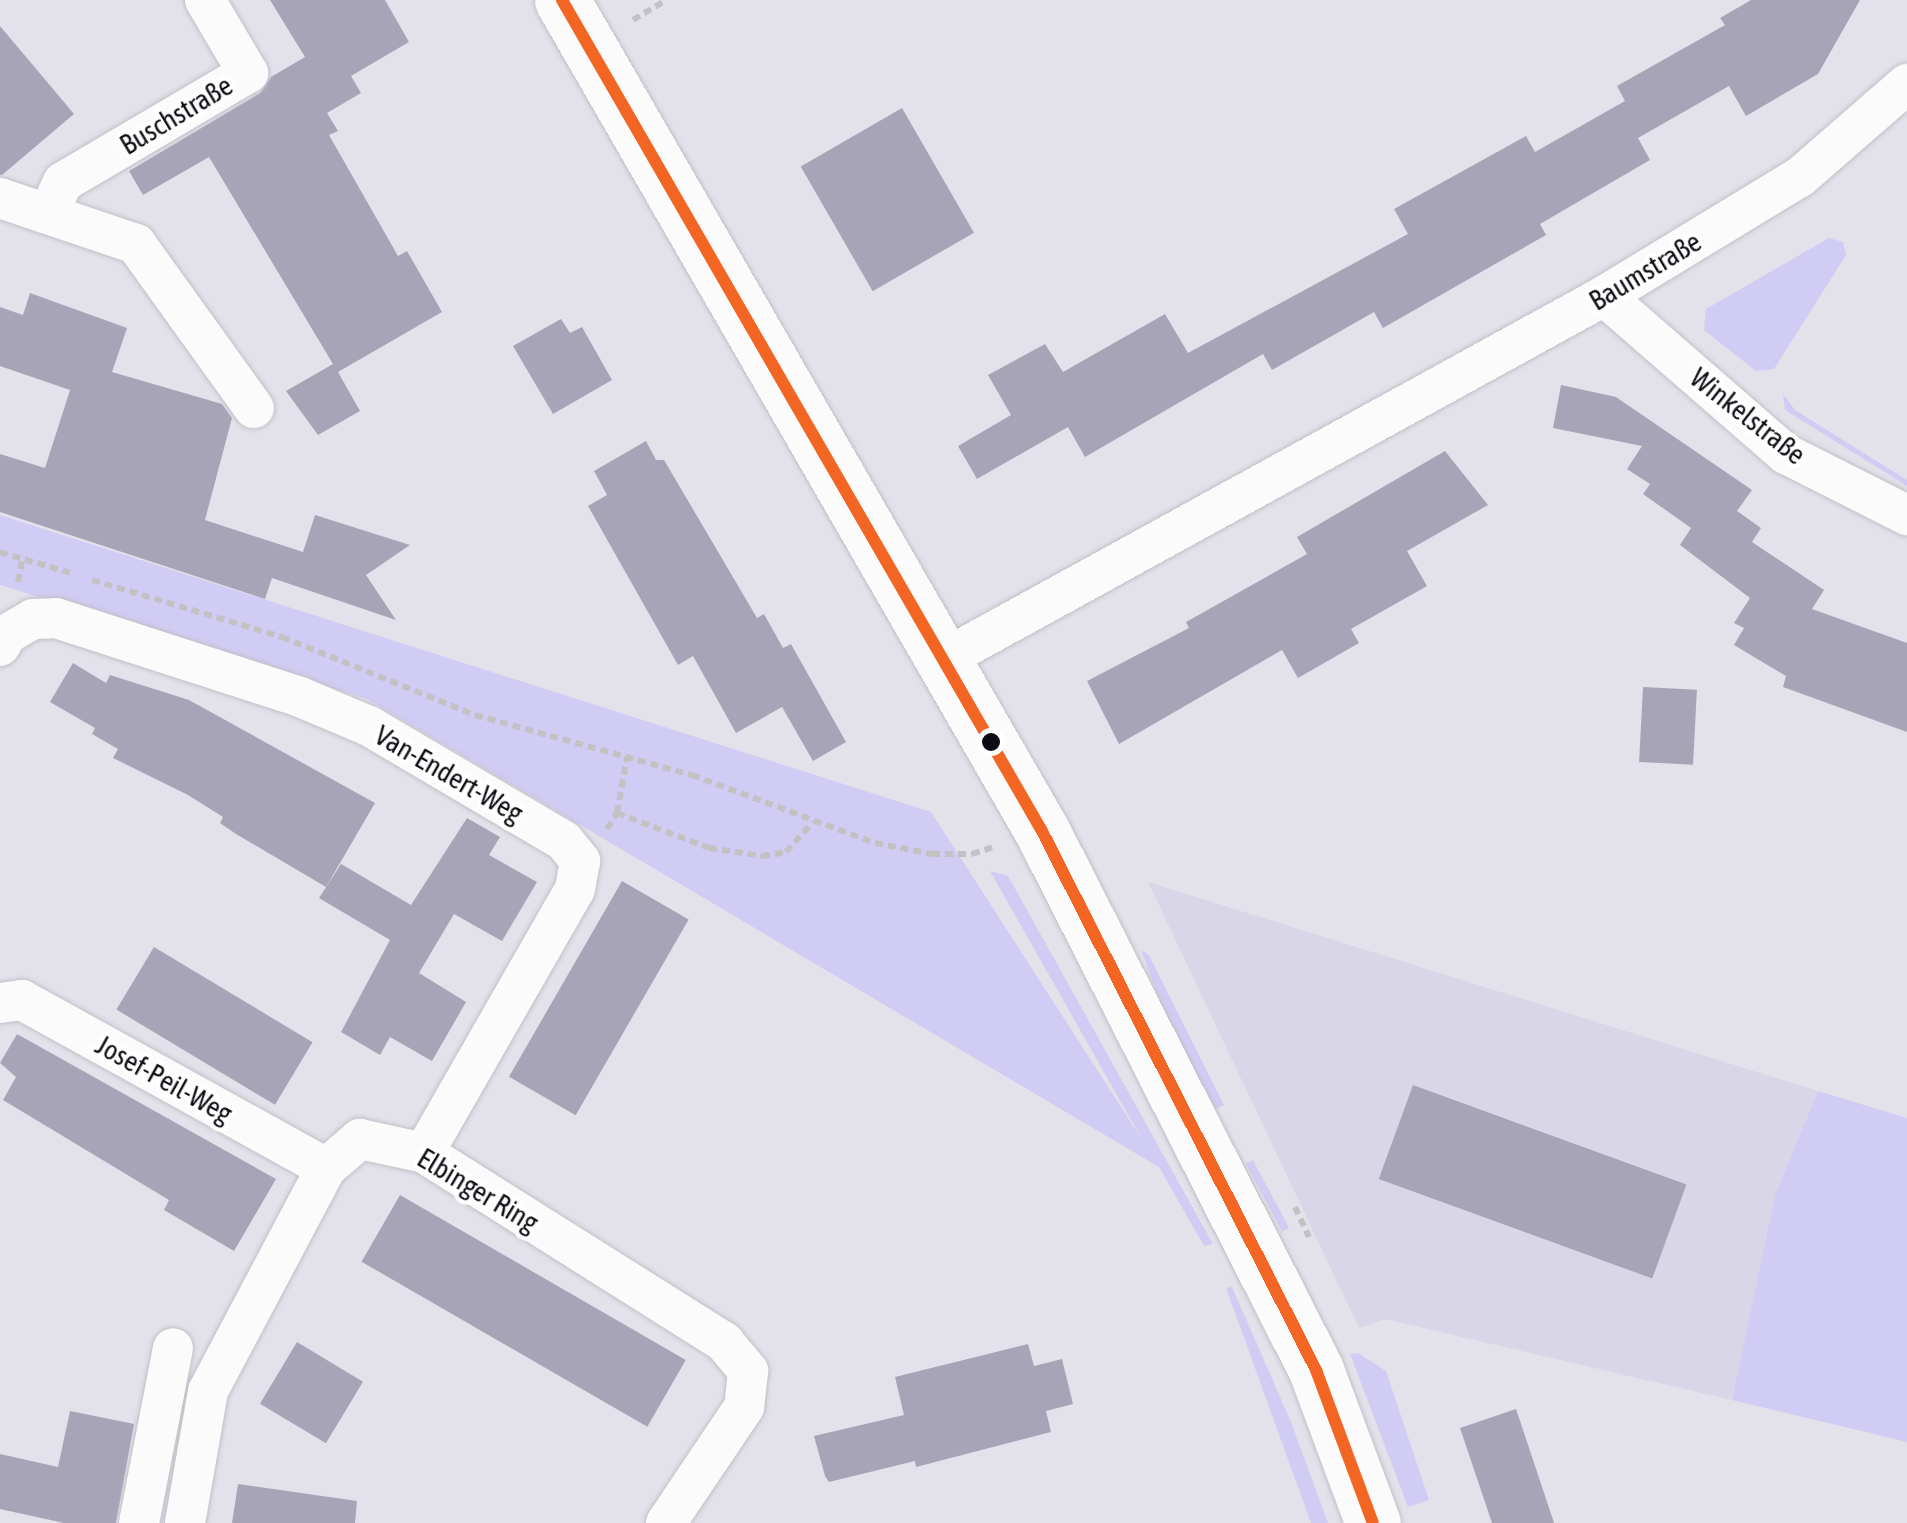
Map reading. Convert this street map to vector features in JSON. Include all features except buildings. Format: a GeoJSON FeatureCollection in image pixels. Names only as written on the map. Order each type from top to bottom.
{"type":"FeatureCollection","features":[{"type":"Feature","properties":{"kind":"street","name":"Buschstraße"},"geometry":{"type":"LineString","coordinates":[[48,214],[63,182],[248,73],[205,0]]}},
{"type":"Feature","properties":{"kind":"street"},"geometry":{"type":"LineString","coordinates":[[562,0],[1042,831],[1316,1370],[1372,1523]]}},
{"type":"Feature","properties":{"kind":"street","name":"Baumstraße"},"geometry":{"type":"LineString","coordinates":[[942,660],[1604,296],[1800,177],[1907,84]]}},
{"type":"Feature","properties":{"kind":"street"},"geometry":{"type":"LineString","coordinates":[[0,198],[136,244],[254,408]]}},
{"type":"Feature","properties":{"kind":"street","name":"Winkelstraße"},"geometry":{"type":"LineString","coordinates":[[1604,296],[1786,454],[1907,516]]}},
{"type":"Feature","properties":{"kind":"street","name":"Van-Endert-Weg"},"geometry":{"type":"LineString","coordinates":[[0,646],[7,634],[33,618],[56,618],[300,697],[385,736],[564,841],[580,861]]}},
{"type":"Feature","properties":{"kind":"street"},"geometry":{"type":"LineString","coordinates":[[424,1154],[574,890],[580,861]]}},
{"type":"Feature","properties":{"kind":"street","name":"Josef-Peil-Weg"},"geometry":{"type":"LineString","coordinates":[[0,1003],[22,1000],[326,1168]]}},
{"type":"Feature","properties":{"kind":"street","name":"Elbinger Ring"},"geometry":{"type":"LineString","coordinates":[[186,1523],[208,1392],[326,1168],[360,1139],[424,1154],[724,1342],[748,1371],[744,1406],[666,1523]]}},
{"type":"Feature","properties":{"kind":"street"},"geometry":{"type":"LineString","coordinates":[[139,1523],[173,1348]]}},
{"type":"Feature","properties":{"kind":"path"},"geometry":{"type":"LineString","coordinates":[[627,24],[666,0]]}},
{"type":"Feature","properties":{"kind":"path"},"geometry":{"type":"LineString","coordinates":[[0,552],[282,637],[474,715],[628,756],[813,822],[932,854],[972,854],[1042,831]]}},
{"type":"Feature","properties":{"kind":"path"},"geometry":{"type":"LineString","coordinates":[[580,861],[617,813],[628,756]]}},
{"type":"Feature","properties":{"kind":"path"},"geometry":{"type":"LineString","coordinates":[[617,813],[709,848],[762,856],[786,852],[813,822]]}},
{"type":"Feature","properties":{"kind":"shaded area"},"geometry":{"type":"Polygon","coordinates":[[[1829,238],[1843,242],[1846,255],[1774,369],[1756,371],[1704,330],[1706,309],[1829,238]]]}},
{"type":"Feature","properties":{"kind":"shaded area"},"geometry":{"type":"Polygon","coordinates":[[[1783,394],[1795,410],[1907,480],[1907,486],[1785,410],[1783,394]]]}},
{"type":"Feature","properties":{"kind":"shaded area"},"geometry":{"type":"Polygon","coordinates":[[[0,515],[931,812],[1143,1141],[990,871],[1008,876],[1213,1244],[1204,1246],[1159,1167],[367,699],[0,585],[0,515]]]}},
{"type":"Feature","properties":{"kind":"shaded area"},"geometry":{"type":"Polygon","coordinates":[[[1148,882],[1818,1091],[1775,1195],[1732,1400],[1385,1319],[1359,1328],[1148,882]]]}},
{"type":"Feature","properties":{"kind":"shaded area"},"geometry":{"type":"Polygon","coordinates":[[[1141,950],[1149,955],[1224,1105],[1215,1109],[1171,1031],[1141,950]]]}},
{"type":"Feature","properties":{"kind":"shaded area"},"geometry":{"type":"Polygon","coordinates":[[[1818,1091],[1907,1118],[1907,1442],[1732,1400],[1775,1195],[1818,1091]]]}},
{"type":"Feature","properties":{"kind":"shaded area"},"geometry":{"type":"Polygon","coordinates":[[[1253,1160],[1289,1228],[1282,1232],[1246,1164],[1253,1160]]]}},
{"type":"Feature","properties":{"kind":"shaded area"},"geometry":{"type":"Polygon","coordinates":[[[1232,1287],[1291,1422],[1328,1523],[1311,1523],[1226,1288],[1232,1287]]]}},
{"type":"Feature","properties":{"kind":"shaded area"},"geometry":{"type":"Polygon","coordinates":[[[1358,1353],[1386,1371],[1429,1500],[1408,1507],[1350,1354],[1358,1353]]]}},
{"type":"Feature","properties":{"kind":"transit line"},"geometry":{"type":"LineString","coordinates":[[562,0],[1042,831],[1316,1370],[1373,1523]]}}]}
